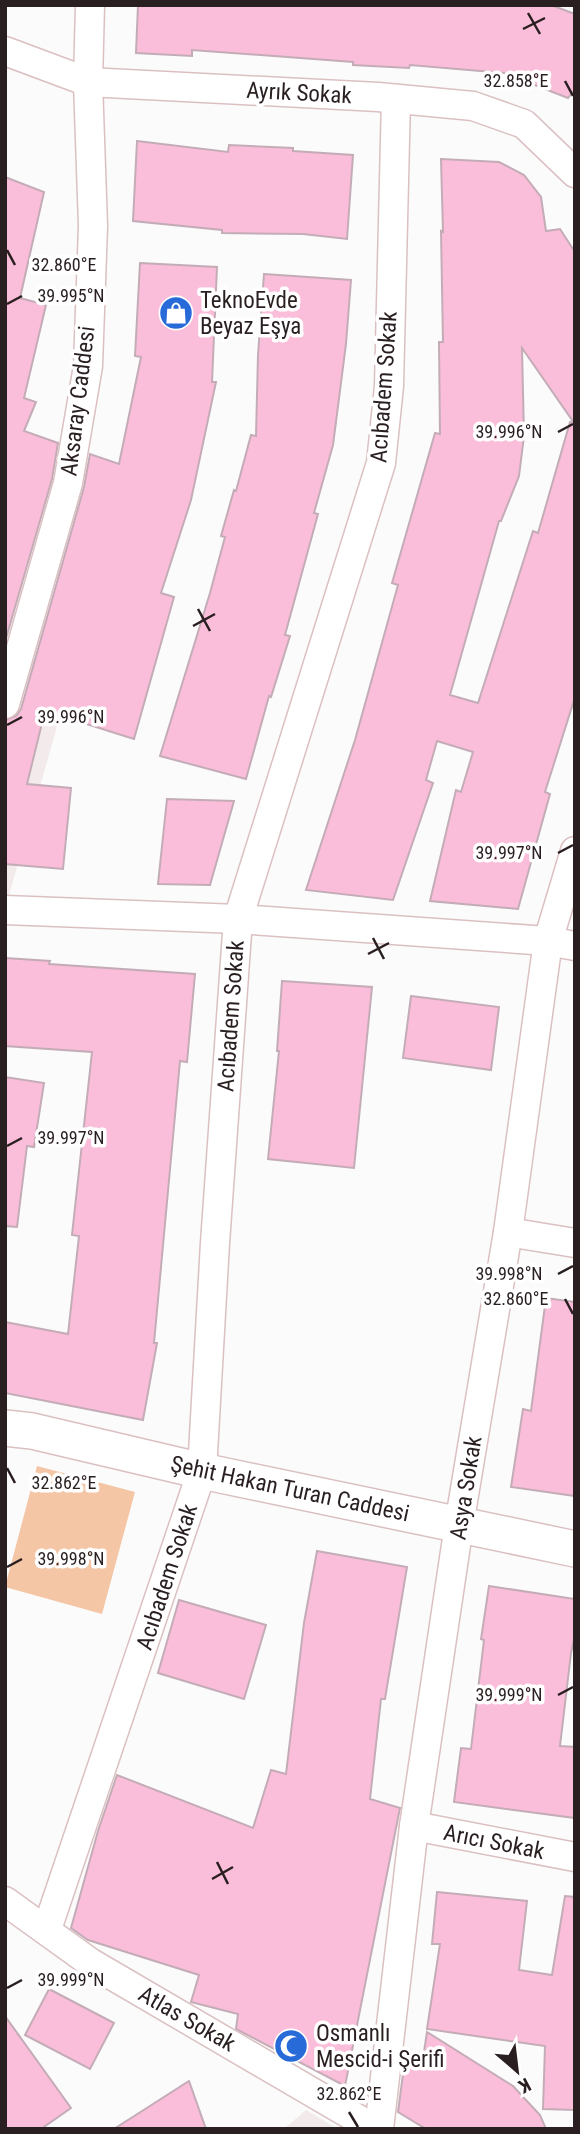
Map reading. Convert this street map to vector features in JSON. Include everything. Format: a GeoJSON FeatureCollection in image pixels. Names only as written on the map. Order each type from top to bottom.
{"type":"FeatureCollection","features":[{"type":"Feature","properties":{"kind":"main road","name":"Şehit Hakan Turan Caddesi"},"geometry":{"type":"LineString","coordinates":[[5,1428],[32,1431],[202,1471],[575,1549]]}},
{"type":"Feature","properties":{"kind":"street","name":"Aksaray Caddesi"},"geometry":{"type":"LineString","coordinates":[[5,704],[68,483],[88,366],[93,226],[88,82],[90,5]]}},
{"type":"Feature","properties":{"kind":"street","name":"Ayrık Sokak"},"geometry":{"type":"LineString","coordinates":[[5,51],[88,82],[396,99],[472,106],[524,124],[575,173]]}},
{"type":"Feature","properties":{"kind":"street","name":"Acıbadem Sokak"},"geometry":{"type":"LineString","coordinates":[[47,1929],[202,1471],[238,919],[381,463],[389,386],[396,99]]}},
{"type":"Feature","properties":{"kind":"street","name":"Asya Sokak"},"geometry":{"type":"LineString","coordinates":[[377,2129],[414,1826],[459,1525],[575,851]]}},
{"type":"Feature","properties":{"kind":"street"},"geometry":{"type":"LineString","coordinates":[[5,910],[238,919],[561,944]]}},
{"type":"Feature","properties":{"kind":"street"},"geometry":{"type":"LineString","coordinates":[[509,1232],[575,1243]]}},
{"type":"Feature","properties":{"kind":"street","name":"Arıcı Sokak"},"geometry":{"type":"LineString","coordinates":[[414,1826],[575,1857]]}},
{"type":"Feature","properties":{"kind":"street","name":"Atlas Sokak"},"geometry":{"type":"LineString","coordinates":[[5,1901],[91,1963],[377,2129]]}},
{"type":"Feature","properties":{"kind":"shaded area"},"geometry":{"type":"Polygon","coordinates":[[[80,646],[5,909],[5,853],[52,689],[19,680],[5,696],[5,650],[59,665],[80,646]]]}},
{"type":"Feature","properties":{"kind":"shaded area"},"geometry":{"type":"Polygon","coordinates":[[[37,1466],[135,1492],[102,1614],[5,1587],[37,1466]]]}},
{"type":"Feature","properties":{"kind":"shaded area"},"geometry":{"type":"Polygon","coordinates":[[[306,2110],[338,2129],[284,2129],[306,2110]]]}},
{"type":"Feature","properties":{"kind":"building"},"geometry":{"type":"Polygon","coordinates":[[[138,5],[551,5],[575,14],[575,89],[568,98],[504,73],[410,65],[409,68],[353,65],[353,62],[192,50],[192,56],[136,53],[138,5]]]}},
{"type":"Feature","properties":{"kind":"building"},"geometry":{"type":"Polygon","coordinates":[[[137,141],[228,152],[229,145],[293,148],[293,151],[353,155],[347,239],[303,234],[222,233],[222,230],[133,221],[137,141]]]}},
{"type":"Feature","properties":{"kind":"building"},"geometry":{"type":"Polygon","coordinates":[[[441,159],[499,162],[524,175],[541,197],[546,231],[560,229],[575,252],[575,697],[545,792],[550,794],[518,909],[430,901],[456,790],[461,792],[473,752],[437,741],[426,780],[433,783],[393,900],[306,890],[355,740],[398,585],[392,583],[435,433],[440,434],[439,342],[443,342],[441,231],[443,232],[441,159]],[[522,348],[524,436],[519,476],[499,521],[450,695],[478,703],[533,531],[538,533],[570,422],[574,423],[522,348]]]}},
{"type":"Feature","properties":{"kind":"building"},"geometry":{"type":"Polygon","coordinates":[[[5,177],[44,192],[20,298],[46,305],[24,398],[36,402],[24,431],[58,443],[52,479],[5,642],[5,177]]]}},
{"type":"Feature","properties":{"kind":"building"},"geometry":{"type":"Polygon","coordinates":[[[140,263],[217,267],[212,382],[216,382],[191,500],[161,593],[174,597],[134,739],[45,711],[27,784],[71,788],[63,869],[5,864],[5,720],[16,716],[21,709],[84,487],[90,454],[119,464],[141,357],[135,356],[140,263]]]}},
{"type":"Feature","properties":{"kind":"building"},"geometry":{"type":"Polygon","coordinates":[[[264,274],[351,280],[333,445],[314,513],[318,514],[285,635],[290,636],[271,697],[269,696],[246,779],[160,756],[210,593],[225,537],[221,536],[234,490],[236,491],[251,435],[256,436],[264,274]]]}},
{"type":"Feature","properties":{"kind":"building"},"geometry":{"type":"Polygon","coordinates":[[[167,799],[234,801],[210,885],[158,884],[167,799]]]}},
{"type":"Feature","properties":{"kind":"building"},"geometry":{"type":"Polygon","coordinates":[[[5,958],[50,961],[49,964],[195,974],[187,1062],[180,1061],[154,1343],[157,1343],[143,1420],[5,1393],[5,1322],[68,1334],[79,1236],[72,1235],[92,1052],[5,1046],[5,958]]]}},
{"type":"Feature","properties":{"kind":"building"},"geometry":{"type":"Polygon","coordinates":[[[282,981],[372,987],[354,1168],[268,1159],[279,1051],[282,981]]]}},
{"type":"Feature","properties":{"kind":"building"},"geometry":{"type":"Polygon","coordinates":[[[411,996],[499,1007],[491,1070],[403,1058],[411,996]]]}},
{"type":"Feature","properties":{"kind":"building"},"geometry":{"type":"Polygon","coordinates":[[[5,1077],[44,1083],[34,1147],[27,1146],[17,1227],[5,1226],[5,1077]]]}},
{"type":"Feature","properties":{"kind":"building"},"geometry":{"type":"Polygon","coordinates":[[[546,1298],[575,1302],[575,1496],[511,1487],[523,1409],[531,1411],[546,1298]]]}},
{"type":"Feature","properties":{"kind":"building"},"geometry":{"type":"Polygon","coordinates":[[[317,1551],[407,1567],[385,1699],[381,1699],[370,1799],[400,1808],[345,2086],[236,2029],[238,2014],[191,2002],[199,1975],[88,1940],[71,1928],[117,1775],[253,1828],[271,1770],[286,1774],[304,1623],[317,1551]]]}},
{"type":"Feature","properties":{"kind":"building"},"geometry":{"type":"Polygon","coordinates":[[[489,1586],[575,1599],[575,1635],[560,1746],[575,1747],[575,1818],[454,1802],[461,1748],[471,1749],[484,1640],[481,1639],[489,1586]]]}},
{"type":"Feature","properties":{"kind":"building"},"geometry":{"type":"Polygon","coordinates":[[[179,1600],[266,1625],[244,1699],[158,1673],[179,1600]]]}},
{"type":"Feature","properties":{"kind":"building"},"geometry":{"type":"Polygon","coordinates":[[[437,1892],[527,1901],[519,1970],[552,1975],[565,1896],[575,1897],[575,2110],[543,2109],[545,2046],[427,2029],[440,1944],[432,1944],[437,1892]]]}},
{"type":"Feature","properties":{"kind":"building"},"geometry":{"type":"Polygon","coordinates":[[[49,1989],[114,2023],[90,2069],[25,2035],[49,1989]]]}},
{"type":"Feature","properties":{"kind":"building"},"geometry":{"type":"Polygon","coordinates":[[[5,2016],[71,2108],[41,2129],[5,2129],[5,2016]]]}},
{"type":"Feature","properties":{"kind":"building"},"geometry":{"type":"Polygon","coordinates":[[[427,2032],[513,2086],[540,2115],[546,2129],[426,2129],[398,2112],[403,2074],[417,2052],[424,2052],[427,2032]]]}},
{"type":"Feature","properties":{"kind":"building"},"geometry":{"type":"Polygon","coordinates":[[[189,2081],[206,2129],[114,2129],[189,2081]]]}},
{"type":"Feature","properties":{"kind":"place","name":"TeknoEvde Beyaz Eşya"},"geometry":{"type":"Point","coordinates":[176,313]}},
{"type":"Feature","properties":{"kind":"place","name":"Osmanlı Mescid-i Şerifi"},"geometry":{"type":"Point","coordinates":[291,2046]}}]}
